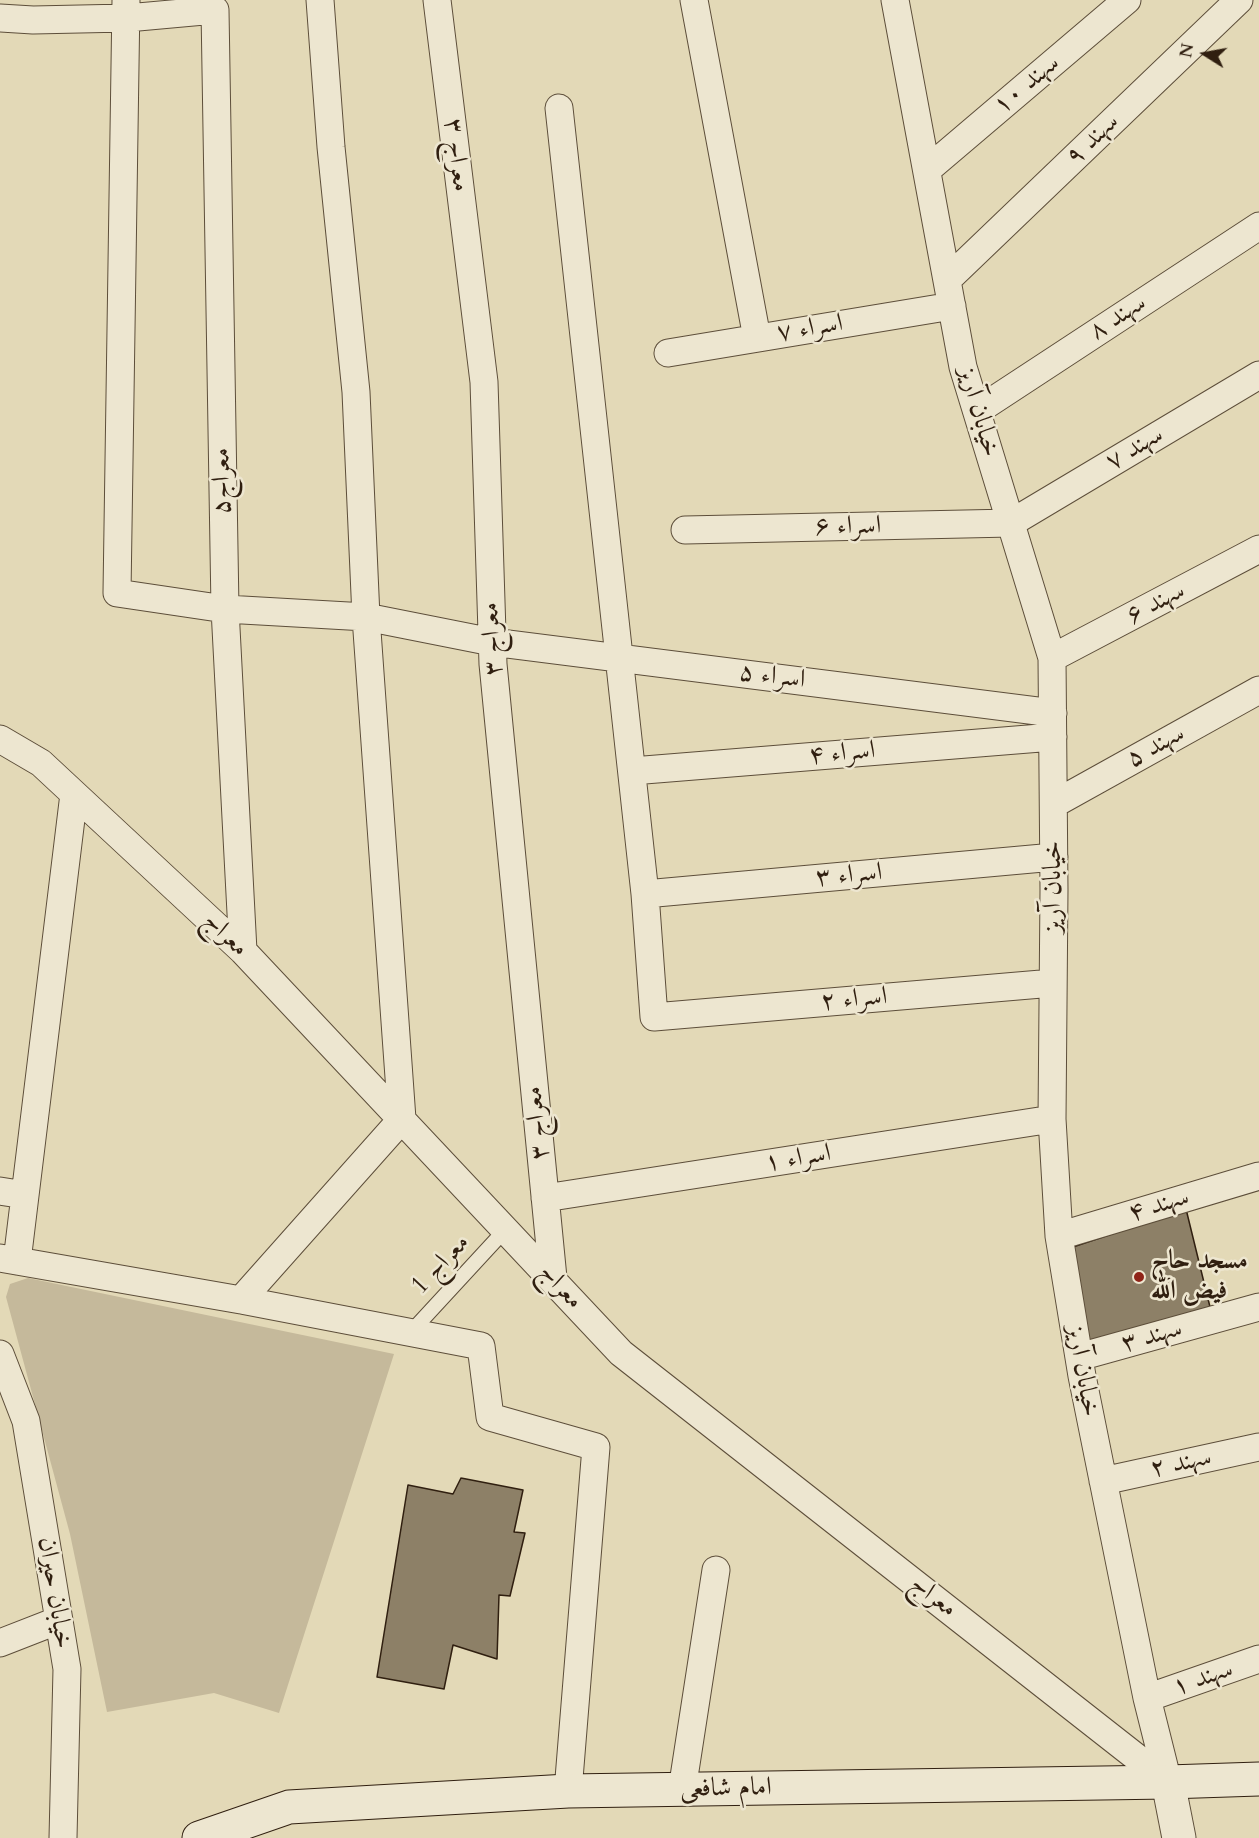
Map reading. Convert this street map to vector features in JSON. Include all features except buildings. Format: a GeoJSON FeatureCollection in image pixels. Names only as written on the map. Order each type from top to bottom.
{"type":"FeatureCollection","features":[{"type":"Feature","properties":{"kind":"main road","name":"امام شافعی"},"geometry":{"type":"LineString","coordinates":[[199,1838],[289,1807],[568,1791],[1259,1779]]}},
{"type":"Feature","properties":{"kind":"main road"},"geometry":{"type":"LineString","coordinates":[[1168,1782],[1179,1838]]}},
{"type":"Feature","properties":{"kind":"street"},"geometry":{"type":"LineString","coordinates":[[241,1300],[402,1119],[366,617],[356,392],[331,147],[320,0]]}},
{"type":"Feature","properties":{"kind":"street","name":"معراج ۳"},"geometry":{"type":"LineString","coordinates":[[437,0],[484,382],[493,664],[553,1278]]}},
{"type":"Feature","properties":{"kind":"street"},"geometry":{"type":"LineString","coordinates":[[694,0],[757,338]]}},
{"type":"Feature","properties":{"kind":"street","name":"خیابان آریز"},"geometry":{"type":"LineString","coordinates":[[895,0],[963,367],[1052,658],[1054,804],[1052,1119],[1059,1236],[1103,1481],[1147,1698],[1168,1782]]}},
{"type":"Feature","properties":{"kind":"street","name":"سهند ۱۰"},"geometry":{"type":"LineString","coordinates":[[927,170],[1126,0]]}},
{"type":"Feature","properties":{"kind":"street","name":"سهند ۹"},"geometry":{"type":"LineString","coordinates":[[950,293],[1239,0]]}},
{"type":"Feature","properties":{"kind":"street"},"geometry":{"type":"LineString","coordinates":[[0,18],[33,20],[127,9]]}},
{"type":"Feature","properties":{"kind":"street","name":"اسراء ۵"},"geometry":{"type":"LineString","coordinates":[[127,9],[117,593],[225,609],[366,617],[492,642],[620,658],[1053,725]]}},
{"type":"Feature","properties":{"kind":"street","name":"معراج۵"},"geometry":{"type":"LineString","coordinates":[[127,9],[215,10],[225,609],[243,951]]}},
{"type":"Feature","properties":{"kind":"street"},"geometry":{"type":"LineString","coordinates":[[559,108],[645,894]]}},
{"type":"Feature","properties":{"kind":"street","name":"سهند ۸"},"geometry":{"type":"LineString","coordinates":[[976,411],[1259,226]]}},
{"type":"Feature","properties":{"kind":"street","name":"اسراء ۷"},"geometry":{"type":"LineString","coordinates":[[668,353],[757,338],[950,293]]}},
{"type":"Feature","properties":{"kind":"street","name":"سهند ۷"},"geometry":{"type":"LineString","coordinates":[[1011,523],[1259,375]]}},
{"type":"Feature","properties":{"kind":"street","name":"اسراء ۶"},"geometry":{"type":"LineString","coordinates":[[685,530],[1011,523]]}},
{"type":"Feature","properties":{"kind":"street","name":"سهند ۶"},"geometry":{"type":"LineString","coordinates":[[1052,658],[1259,549]]}},
{"type":"Feature","properties":{"kind":"street","name":"سهند ۵"},"geometry":{"type":"LineString","coordinates":[[1054,804],[1259,690]]}},
{"type":"Feature","properties":{"kind":"street","name":"اسراء ۴"},"geometry":{"type":"LineString","coordinates":[[632,771],[1053,725]]}},
{"type":"Feature","properties":{"kind":"street","name":"معراج"},"geometry":{"type":"LineString","coordinates":[[0,739],[41,763],[243,951],[553,1278],[621,1353],[1168,1782]]}},
{"type":"Feature","properties":{"kind":"street"},"geometry":{"type":"LineString","coordinates":[[74,794],[13,1193],[8,1260],[241,1300],[482,1346],[490,1417],[596,1448],[568,1791]]}},
{"type":"Feature","properties":{"kind":"street","name":"اسراء ۳"},"geometry":{"type":"LineString","coordinates":[[645,894],[1054,857]]}},
{"type":"Feature","properties":{"kind":"street","name":"اسراء ۲"},"geometry":{"type":"LineString","coordinates":[[645,894],[654,1017],[1053,983]]}},
{"type":"Feature","properties":{"kind":"street","name":"اسراء ۱"},"geometry":{"type":"LineString","coordinates":[[545,1198],[1052,1119]]}},
{"type":"Feature","properties":{"kind":"street","name":"سهند ۴"},"geometry":{"type":"LineString","coordinates":[[1059,1236],[1259,1176]]}},
{"type":"Feature","properties":{"kind":"street","name":"سهند ۳"},"geometry":{"type":"LineString","coordinates":[[1079,1357],[1259,1306]]}},
{"type":"Feature","properties":{"kind":"street","name":"خیابان حیران"},"geometry":{"type":"LineString","coordinates":[[0,1354],[26,1421],[67,1669],[63,1838]]}},
{"type":"Feature","properties":{"kind":"street","name":"سهند ۲"},"geometry":{"type":"LineString","coordinates":[[1103,1481],[1259,1447]]}},
{"type":"Feature","properties":{"kind":"street"},"geometry":{"type":"LineString","coordinates":[[682,1790],[716,1570]]}},
{"type":"Feature","properties":{"kind":"street"},"geometry":{"type":"LineString","coordinates":[[0,1643],[59,1620]]}},
{"type":"Feature","properties":{"kind":"street","name":"سهند ۱"},"geometry":{"type":"LineString","coordinates":[[1147,1698],[1259,1659]]}},
{"type":"Feature","properties":{"kind":"lane","name":"معراج 1"},"geometry":{"type":"LineString","coordinates":[[411,1332],[506,1229]]}},
{"type":"Feature","properties":{"kind":"shaded area"},"geometry":{"type":"Polygon","coordinates":[[[28,1278],[394,1354],[279,1713],[214,1693],[107,1712],[70,1534],[6,1297],[10,1284],[28,1278]]]}},
{"type":"Feature","properties":{"kind":"place","name":"مسجد حاج فیض الله"},"geometry":{"type":"Point","coordinates":[1139,1277]}}]}
